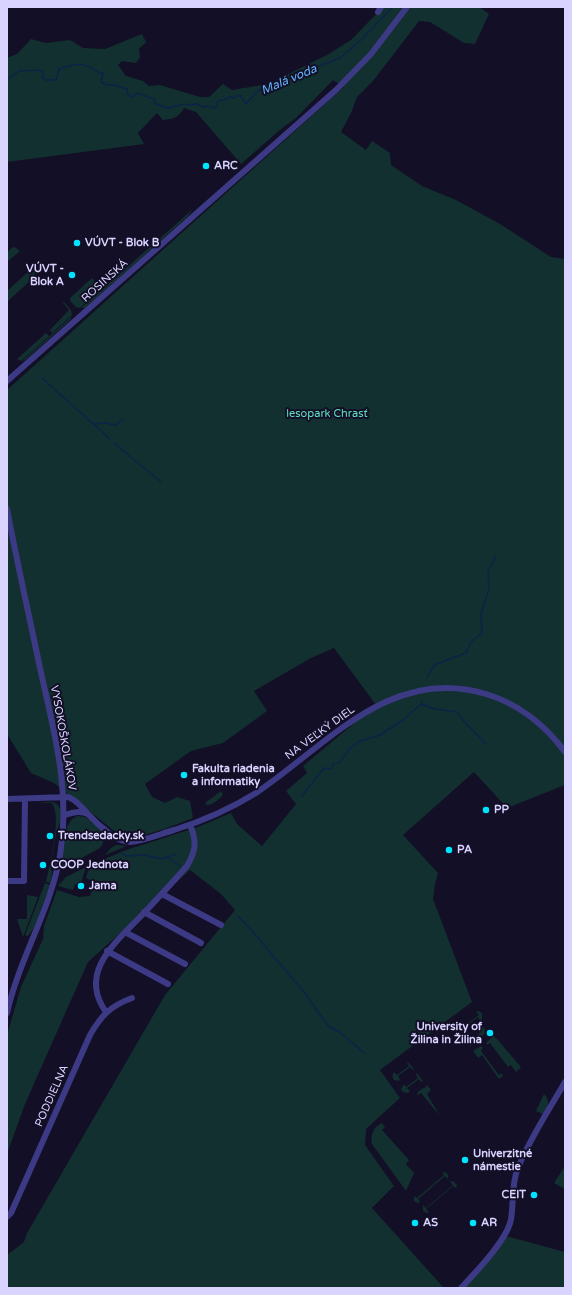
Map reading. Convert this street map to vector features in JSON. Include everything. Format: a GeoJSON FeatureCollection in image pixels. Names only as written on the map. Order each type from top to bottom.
{"type":"FeatureCollection","features":[{"type":"Feature","properties":{"kind":"street","name":"ROSINSKÁ"},"geometry":{"type":"LineString","coordinates":[[7,381],[316,108],[355,71],[384,39],[408,7]]}},
{"type":"Feature","properties":{"kind":"street","name":"VYSOKOŠKOLÁKOV"},"geometry":{"type":"LineString","coordinates":[[7,509],[56,743],[64,798],[60,855],[54,881],[47,904],[17,979],[8,1005],[7,1013]]}},
{"type":"Feature","properties":{"kind":"street","name":"NA VEĽKÝ DIEL"},"geometry":{"type":"LineString","coordinates":[[64,798],[73,799],[113,836],[126,841],[139,840],[190,825],[233,806],[255,793],[329,737],[374,707],[415,691],[436,688],[474,690],[494,696],[515,706],[534,719],[550,734],[565,752]]}},
{"type":"Feature","properties":{"kind":"street"},"geometry":{"type":"LineString","coordinates":[[7,798],[64,798]]}},
{"type":"Feature","properties":{"kind":"street"},"geometry":{"type":"LineString","coordinates":[[7,881],[24,881],[25,798]]}},
{"type":"Feature","properties":{"kind":"street"},"geometry":{"type":"LineString","coordinates":[[64,815],[76,812],[88,814]]}},
{"type":"Feature","properties":{"kind":"street"},"geometry":{"type":"LineString","coordinates":[[106,1012],[98,999],[96,984],[100,967],[107,951],[187,866],[194,855],[195,844],[190,825]]}},
{"type":"Feature","properties":{"kind":"street"},"geometry":{"type":"LineString","coordinates":[[162,894],[221,926]]}},
{"type":"Feature","properties":{"kind":"street"},"geometry":{"type":"LineString","coordinates":[[144,912],[202,943]]}},
{"type":"Feature","properties":{"kind":"street"},"geometry":{"type":"LineString","coordinates":[[125,932],[185,964]]}},
{"type":"Feature","properties":{"kind":"street"},"geometry":{"type":"LineString","coordinates":[[107,951],[168,984]]}},
{"type":"Feature","properties":{"kind":"street","name":"PODDIELNA"},"geometry":{"type":"LineString","coordinates":[[7,1217],[11,1213],[90,1035],[106,1012],[132,998]]}},
{"type":"Feature","properties":{"kind":"street"},"geometry":{"type":"LineString","coordinates":[[462,1287],[498,1244],[509,1228],[511,1219],[512,1194],[518,1169],[526,1150],[565,1082]]}},
{"type":"Feature","properties":{"kind":"green space","name":"lesopark Chrasť"},"geometry":{"type":"Polygon","coordinates":[[[383,7],[479,7],[489,14],[475,44],[464,43],[430,22],[419,21],[373,81],[357,97],[341,132],[366,150],[372,141],[390,153],[391,165],[422,186],[456,200],[500,224],[551,257],[565,259],[565,785],[507,808],[474,772],[403,835],[438,873],[433,899],[472,1002],[380,1070],[400,1098],[366,1129],[365,1145],[394,1186],[372,1208],[444,1288],[7,1288],[7,1255],[24,1242],[27,1233],[165,995],[235,910],[221,894],[190,870],[88,962],[25,1104],[7,1154],[7,1035],[21,987],[43,939],[44,926],[57,890],[79,897],[90,896],[95,882],[86,878],[90,865],[126,850],[198,827],[231,813],[237,824],[262,846],[296,804],[286,791],[307,773],[303,766],[376,705],[334,648],[311,658],[254,691],[267,711],[223,743],[191,751],[145,784],[152,797],[165,803],[177,797],[190,801],[193,818],[158,831],[129,838],[124,838],[118,834],[54,783],[31,773],[7,734],[7,390],[344,87],[333,80],[296,118],[241,164],[196,112],[184,108],[177,116],[170,119],[163,120],[157,113],[138,133],[144,144],[7,162],[7,58],[17,54],[31,39],[46,43],[70,40],[83,48],[105,49],[142,34],[146,42],[139,49],[140,58],[136,63],[122,61],[118,65],[126,76],[143,81],[149,86],[160,85],[200,97],[209,97],[223,84],[232,90],[268,84],[329,54],[351,40],[383,7]]]}},
{"type":"Feature","properties":{"kind":"green space"},"geometry":{"type":"Polygon","coordinates":[[[193,209],[188,216],[85,308],[81,308],[193,209]]]}},
{"type":"Feature","properties":{"kind":"green space"},"geometry":{"type":"Polygon","coordinates":[[[13,247],[20,251],[7,262],[7,252],[13,247]]]}},
{"type":"Feature","properties":{"kind":"green space"},"geometry":{"type":"Polygon","coordinates":[[[32,266],[35,273],[33,278],[7,302],[7,291],[29,271],[28,269],[32,266]]]}},
{"type":"Feature","properties":{"kind":"green space"},"geometry":{"type":"Polygon","coordinates":[[[92,278],[101,289],[80,308],[76,307],[70,301],[70,298],[92,278]]]}},
{"type":"Feature","properties":{"kind":"green space"},"geometry":{"type":"Polygon","coordinates":[[[64,302],[71,310],[72,315],[52,333],[50,330],[69,310],[63,303],[64,302]]]}},
{"type":"Feature","properties":{"kind":"green space"},"geometry":{"type":"Polygon","coordinates":[[[72,316],[70,320],[22,361],[72,316]]]}},
{"type":"Feature","properties":{"kind":"green space"},"geometry":{"type":"Polygon","coordinates":[[[46,333],[49,336],[21,361],[17,359],[46,333]]]}},
{"type":"Feature","properties":{"kind":"green space"},"geometry":{"type":"Polygon","coordinates":[[[221,791],[223,795],[219,799],[209,805],[206,805],[205,803],[221,791]]]}},
{"type":"Feature","properties":{"kind":"green space"},"geometry":{"type":"Polygon","coordinates":[[[35,802],[53,802],[58,805],[61,812],[51,863],[52,875],[50,883],[46,882],[56,830],[55,810],[52,803],[35,802]]]}},
{"type":"Feature","properties":{"kind":"green space"},"geometry":{"type":"Polygon","coordinates":[[[77,816],[86,817],[104,833],[103,843],[100,848],[61,869],[67,827],[72,819],[77,816]]]}},
{"type":"Feature","properties":{"kind":"green space"},"geometry":{"type":"Polygon","coordinates":[[[116,845],[127,846],[105,855],[111,848],[116,845]]]}},
{"type":"Feature","properties":{"kind":"green space"},"geometry":{"type":"Polygon","coordinates":[[[86,867],[81,883],[79,882],[78,884],[75,884],[73,890],[58,886],[66,877],[86,867]]]}},
{"type":"Feature","properties":{"kind":"green space"},"geometry":{"type":"Polygon","coordinates":[[[45,883],[50,885],[34,928],[28,936],[25,935],[45,883]]]}},
{"type":"Feature","properties":{"kind":"green space"},"geometry":{"type":"Polygon","coordinates":[[[27,895],[38,897],[23,937],[17,919],[27,919],[27,895]]]}},
{"type":"Feature","properties":{"kind":"green space"},"geometry":{"type":"Polygon","coordinates":[[[478,1011],[482,1013],[482,1019],[480,1021],[478,1017],[461,1030],[463,1033],[462,1034],[456,1027],[458,1026],[460,1029],[479,1015],[476,1012],[478,1011]]]}},
{"type":"Feature","properties":{"kind":"green space"},"geometry":{"type":"Polygon","coordinates":[[[482,1027],[485,1029],[484,1034],[479,1040],[477,1036],[470,1041],[472,1045],[470,1046],[465,1038],[466,1037],[469,1041],[481,1032],[478,1029],[482,1027]]]}},
{"type":"Feature","properties":{"kind":"green space"},"geometry":{"type":"Polygon","coordinates":[[[493,1036],[521,1067],[516,1072],[511,1065],[508,1067],[490,1043],[487,1045],[486,1043],[493,1036]]]}},
{"type":"Feature","properties":{"kind":"green space"},"geometry":{"type":"Polygon","coordinates":[[[481,1046],[483,1048],[481,1051],[499,1075],[502,1073],[503,1076],[499,1079],[482,1055],[478,1058],[473,1051],[481,1046]]]}},
{"type":"Feature","properties":{"kind":"green space"},"geometry":{"type":"Polygon","coordinates":[[[408,1062],[414,1069],[413,1070],[410,1067],[398,1076],[400,1080],[394,1080],[392,1076],[394,1072],[397,1075],[409,1066],[407,1063],[408,1062]]]}},
{"type":"Feature","properties":{"kind":"green space"},"geometry":{"type":"Polygon","coordinates":[[[417,1073],[423,1081],[421,1082],[419,1079],[407,1088],[410,1091],[408,1093],[403,1092],[401,1089],[404,1084],[406,1087],[418,1078],[416,1075],[417,1073]]]}},
{"type":"Feature","properties":{"kind":"green space"},"geometry":{"type":"Polygon","coordinates":[[[427,1085],[431,1090],[427,1094],[440,1116],[421,1093],[418,1095],[417,1094],[427,1085]]]}},
{"type":"Feature","properties":{"kind":"green space"},"geometry":{"type":"Polygon","coordinates":[[[544,1094],[548,1099],[548,1104],[543,1114],[536,1111],[544,1094]]]}},
{"type":"Feature","properties":{"kind":"green space"},"geometry":{"type":"Polygon","coordinates":[[[382,1123],[385,1127],[382,1130],[409,1160],[406,1164],[414,1173],[406,1191],[372,1144],[373,1131],[379,1124],[382,1123]]]}},
{"type":"Feature","properties":{"kind":"green space"},"geometry":{"type":"Polygon","coordinates":[[[565,1166],[565,1189],[554,1183],[565,1166]]]}},
{"type":"Feature","properties":{"kind":"green space"},"geometry":{"type":"Polygon","coordinates":[[[442,1172],[447,1173],[448,1179],[445,1176],[418,1199],[420,1202],[418,1203],[414,1201],[414,1196],[417,1198],[444,1175],[442,1172]]]}},
{"type":"Feature","properties":{"kind":"green space"},"geometry":{"type":"Polygon","coordinates":[[[452,1181],[457,1185],[456,1188],[453,1186],[426,1209],[429,1212],[427,1213],[423,1211],[423,1205],[426,1208],[453,1185],[450,1182],[452,1181]]]}},
{"type":"Feature","properties":{"kind":"green space"},"geometry":{"type":"Polygon","coordinates":[[[506,1236],[565,1252],[565,1288],[459,1288],[506,1236]]]}},
{"type":"Feature","properties":{"kind":"waterway","name":"Malá voda"},"geometry":{"type":"LineString","coordinates":[[7,80],[19,71],[40,70],[43,72],[43,78],[45,80],[56,80],[59,69],[71,65],[81,64],[90,67],[101,74],[103,73],[101,82],[107,85],[114,85],[127,89],[128,95],[132,97],[137,93],[154,99],[156,104],[168,108],[185,104],[197,104],[203,107],[208,106],[213,108],[216,107],[218,101],[227,99],[230,96],[233,98],[240,95],[246,104],[259,90],[340,58],[361,40],[393,7]]}},
{"type":"Feature","properties":{"kind":"waterway"},"geometry":{"type":"LineString","coordinates":[[42,378],[110,439]]}},
{"type":"Feature","properties":{"kind":"waterway"},"geometry":{"type":"LineString","coordinates":[[94,424],[105,423],[116,425],[123,419]]}},
{"type":"Feature","properties":{"kind":"waterway"},"geometry":{"type":"LineString","coordinates":[[114,443],[161,482]]}},
{"type":"Feature","properties":{"kind":"waterway"},"geometry":{"type":"LineString","coordinates":[[427,678],[434,665],[466,653],[471,642],[482,633],[481,614],[489,589],[488,571],[496,556]]}},
{"type":"Feature","properties":{"kind":"waterway"},"geometry":{"type":"LineString","coordinates":[[302,796],[324,768],[331,769],[334,763],[339,763],[351,747],[358,742],[380,735],[403,720],[422,702]]}},
{"type":"Feature","properties":{"kind":"waterway"},"geometry":{"type":"LineString","coordinates":[[421,704],[435,709],[457,712],[463,721],[485,744]]}},
{"type":"Feature","properties":{"kind":"waterway"},"geometry":{"type":"LineString","coordinates":[[121,853],[126,856],[144,855],[162,859],[176,854]]}},
{"type":"Feature","properties":{"kind":"waterway"},"geometry":{"type":"LineString","coordinates":[[167,857],[180,866]]}},
{"type":"Feature","properties":{"kind":"waterway"},"geometry":{"type":"LineString","coordinates":[[238,916],[304,992],[328,1026],[341,1033],[364,1053]]}},
{"type":"Feature","properties":{"kind":"place","name":"ARC"},"geometry":{"type":"Point","coordinates":[206,166]}},
{"type":"Feature","properties":{"kind":"place","name":"VÚVT - Blok B"},"geometry":{"type":"Point","coordinates":[77,243]}},
{"type":"Feature","properties":{"kind":"place","name":"VÚVT - Blok A"},"geometry":{"type":"Point","coordinates":[72,275]}},
{"type":"Feature","properties":{"kind":"place","name":"Fakulta riadenia a informatiky"},"geometry":{"type":"Point","coordinates":[184,775]}},
{"type":"Feature","properties":{"kind":"place","name":"PP"},"geometry":{"type":"Point","coordinates":[486,810]}},
{"type":"Feature","properties":{"kind":"place","name":"Trendsedacky.sk"},"geometry":{"type":"Point","coordinates":[50,836]}},
{"type":"Feature","properties":{"kind":"place","name":"PA"},"geometry":{"type":"Point","coordinates":[449,850]}},
{"type":"Feature","properties":{"kind":"place","name":"COOP Jednota"},"geometry":{"type":"Point","coordinates":[43,865]}},
{"type":"Feature","properties":{"kind":"place","name":"Jama"},"geometry":{"type":"Point","coordinates":[81,886]}},
{"type":"Feature","properties":{"kind":"place","name":"University of Žilina in Žilina"},"geometry":{"type":"Point","coordinates":[490,1033]}},
{"type":"Feature","properties":{"kind":"place","name":"Univerzitné námestie"},"geometry":{"type":"Point","coordinates":[465,1160]}},
{"type":"Feature","properties":{"kind":"place","name":"CEIT"},"geometry":{"type":"Point","coordinates":[534,1195]}},
{"type":"Feature","properties":{"kind":"place","name":"AS"},"geometry":{"type":"Point","coordinates":[415,1223]}},
{"type":"Feature","properties":{"kind":"place","name":"AR"},"geometry":{"type":"Point","coordinates":[473,1223]}}]}
